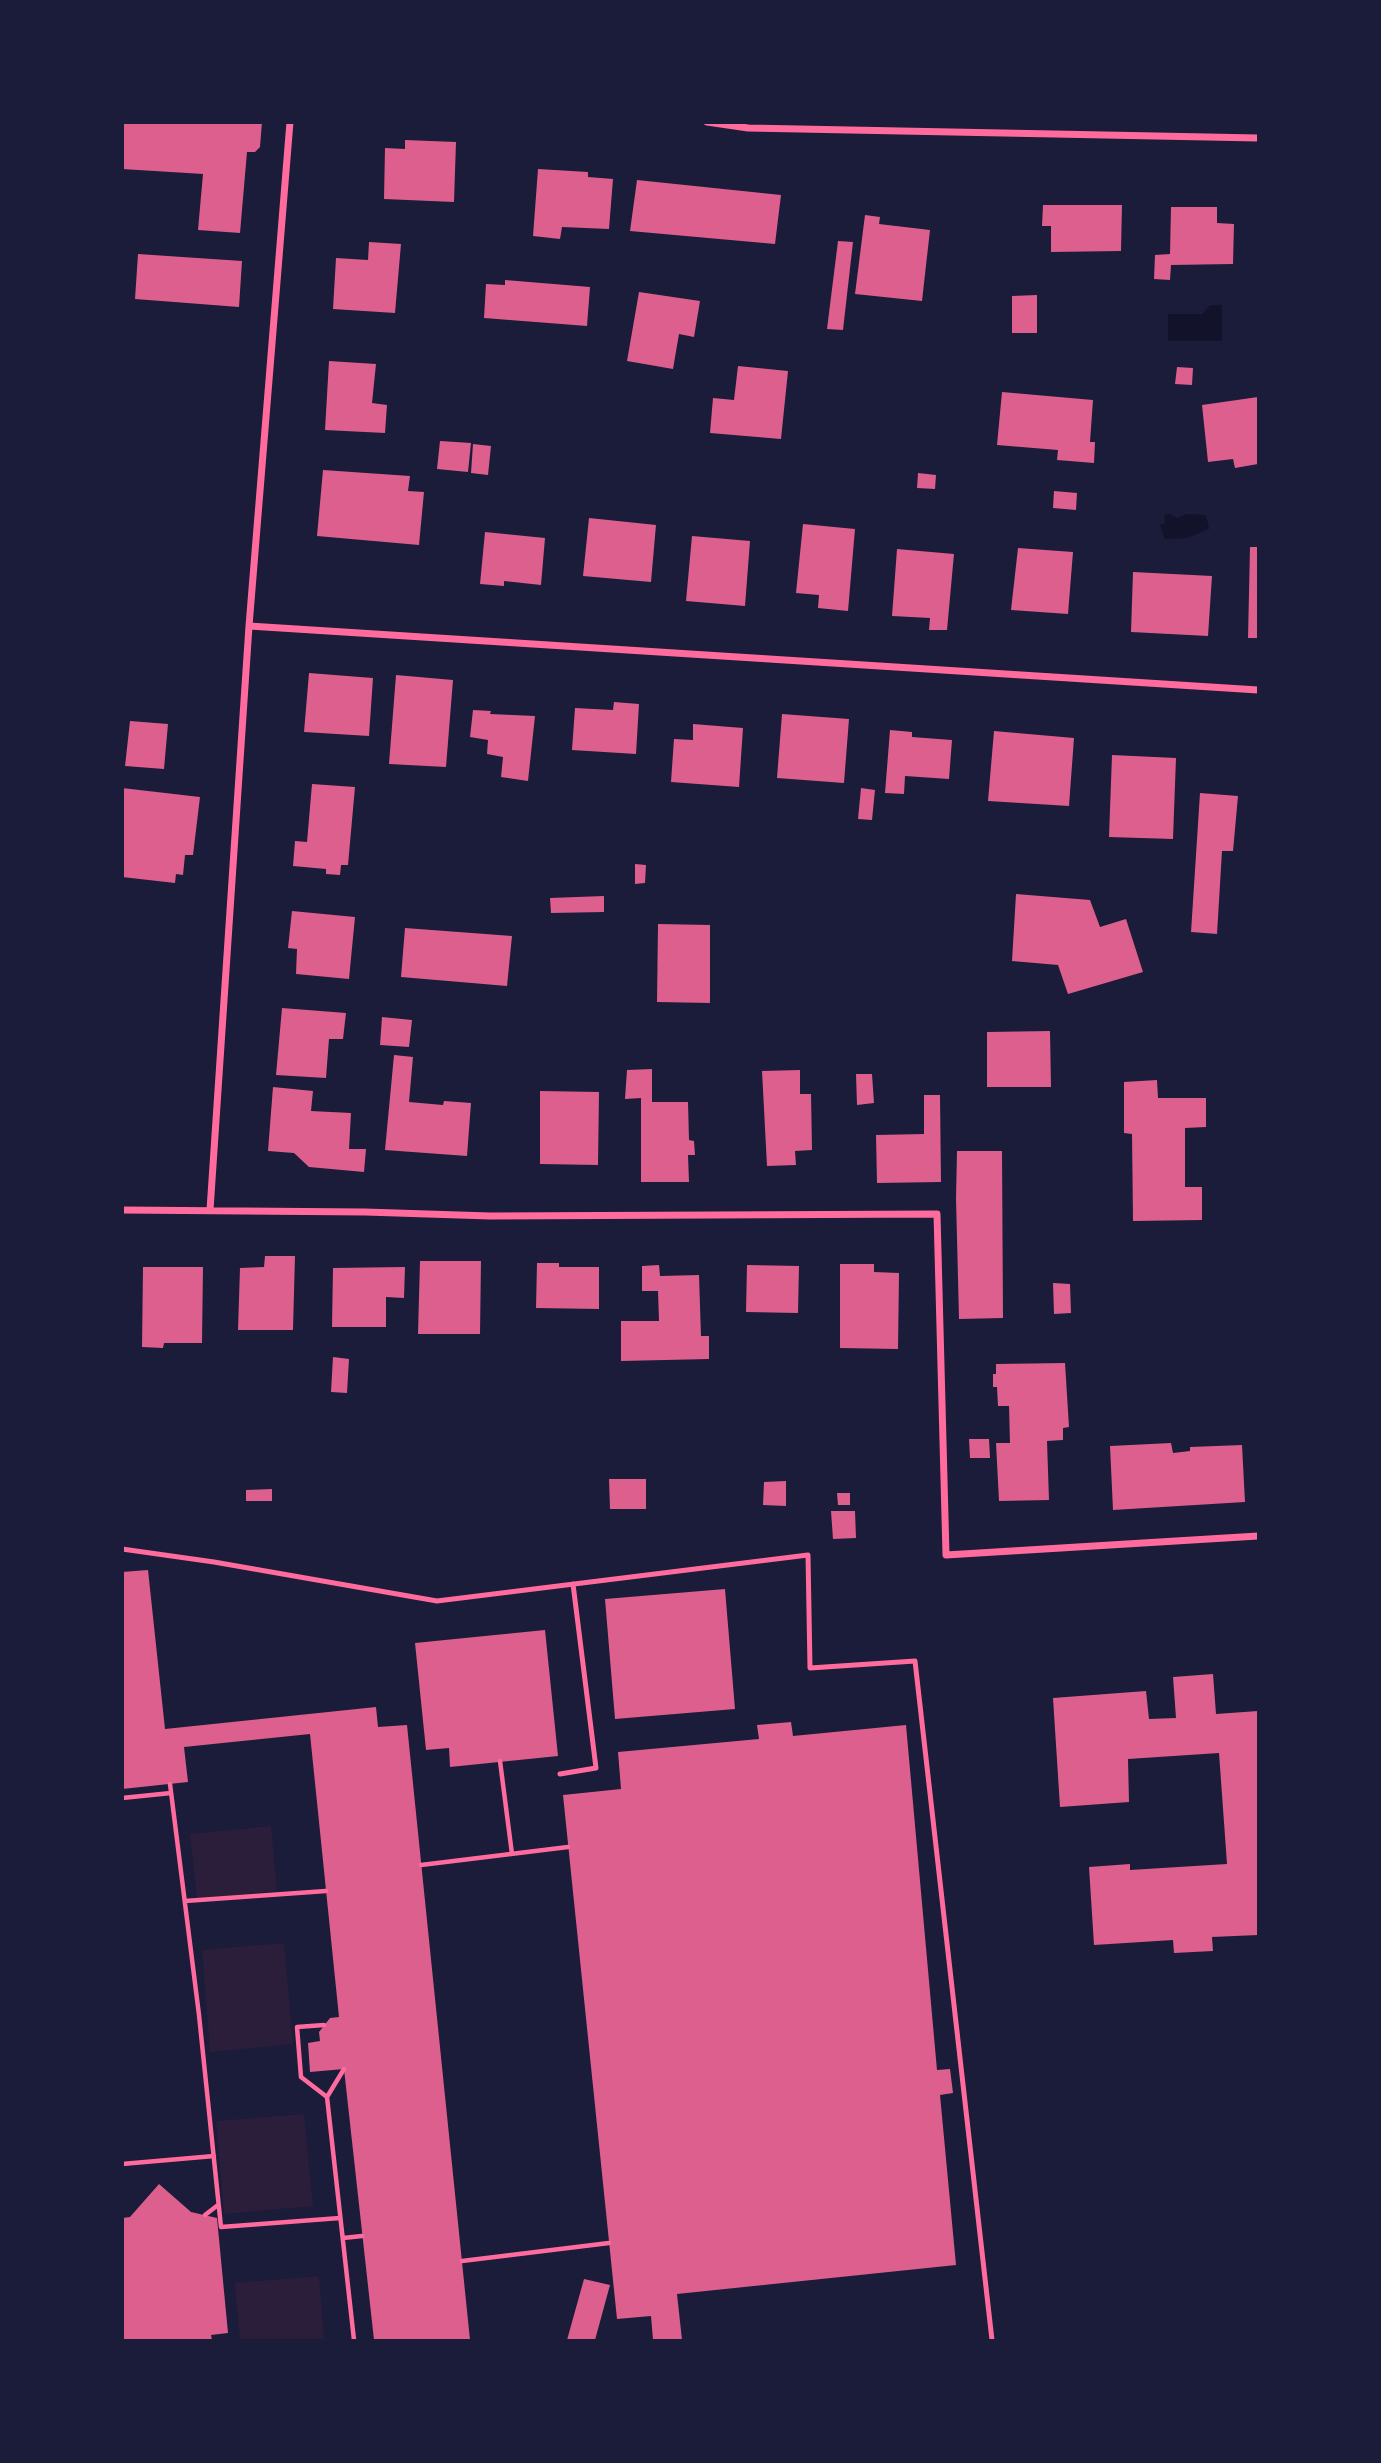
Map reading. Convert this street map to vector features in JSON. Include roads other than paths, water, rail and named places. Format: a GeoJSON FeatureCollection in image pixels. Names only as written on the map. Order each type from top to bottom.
{"type":"FeatureCollection","features":[{"type":"Feature","properties":{"kind":"street"},"geometry":{"type":"LineString","coordinates":[[210,1210],[249,626],[290,122]]}},
{"type":"Feature","properties":{"kind":"street"},"geometry":{"type":"LineString","coordinates":[[706,122],[748,128],[1258,138]]}},
{"type":"Feature","properties":{"kind":"street"},"geometry":{"type":"LineString","coordinates":[[249,626],[1258,690]]}},
{"type":"Feature","properties":{"kind":"street"},"geometry":{"type":"LineString","coordinates":[[122,1210],[490,1216],[937,1214],[946,1555],[1258,1536]]}},
{"type":"Feature","properties":{"kind":"lane"},"geometry":{"type":"LineString","coordinates":[[122,1549],[214,1562],[437,1601],[808,1555],[810,1668],[915,1661],[992,2340]]}},
{"type":"Feature","properties":{"kind":"lane"},"geometry":{"type":"LineString","coordinates":[[560,1774],[596,1768],[573,1584]]}}]}
